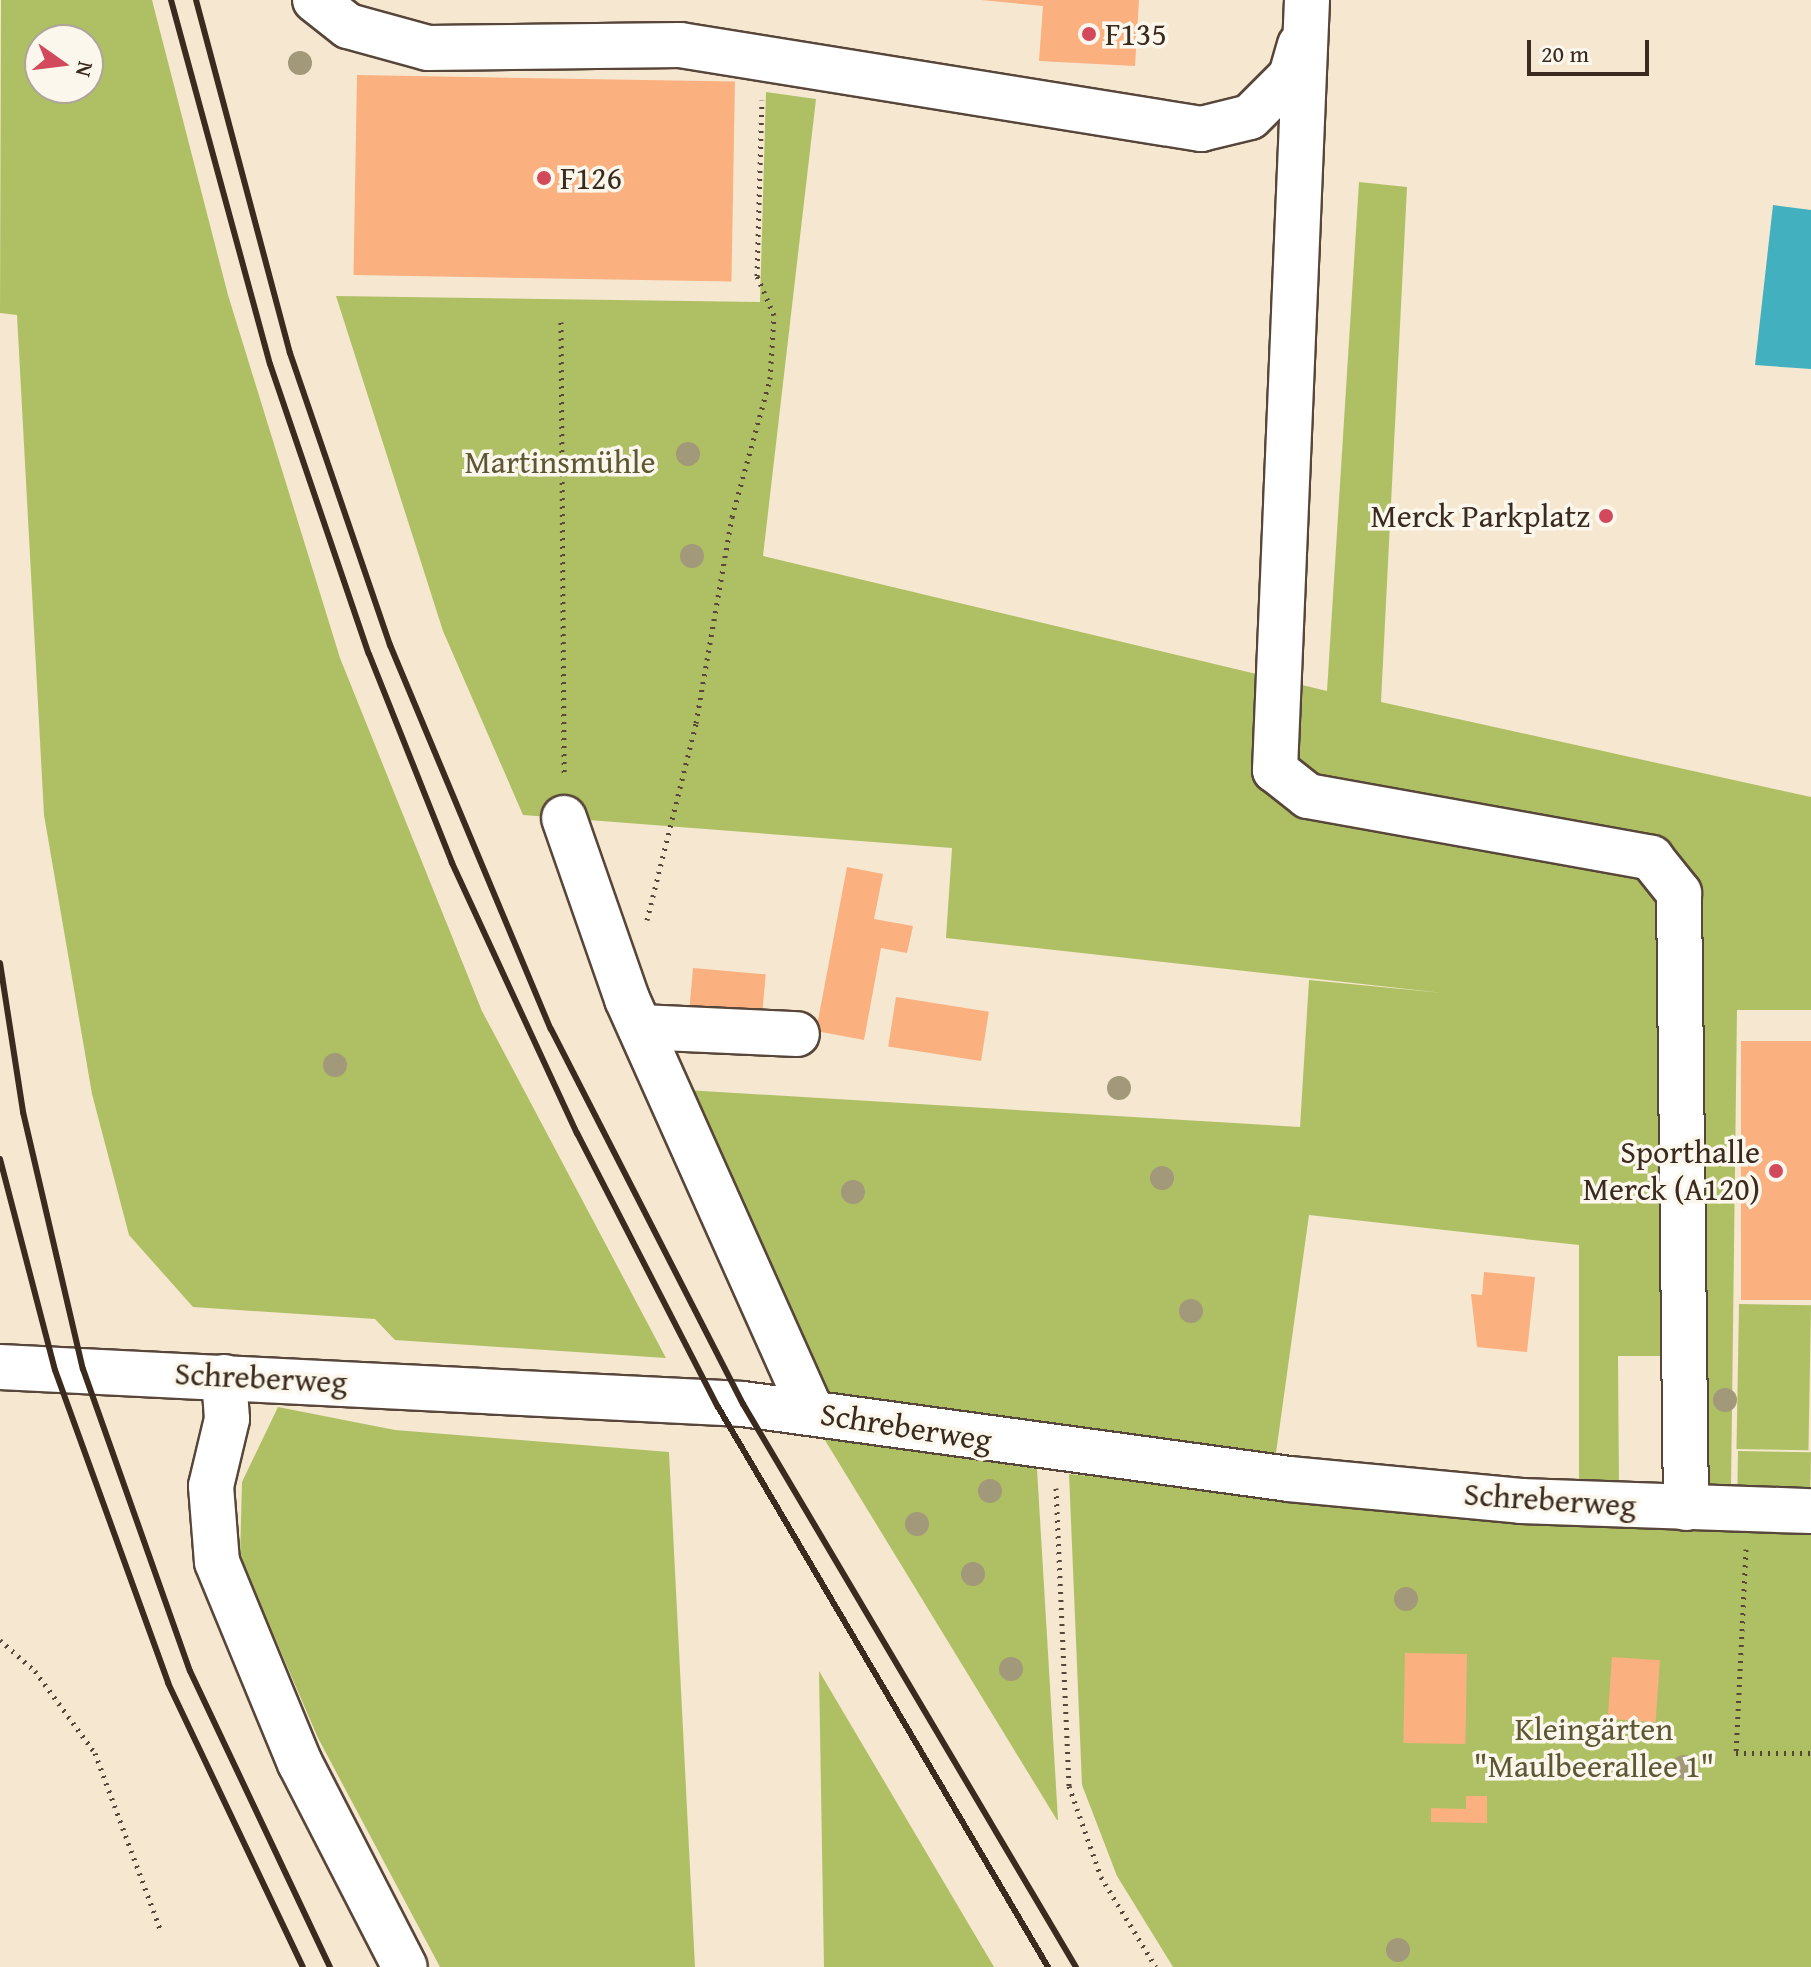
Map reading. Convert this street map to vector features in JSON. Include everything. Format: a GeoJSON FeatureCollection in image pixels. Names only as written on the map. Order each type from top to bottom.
{"type":"FeatureCollection","features":[{"type":"Feature","properties":{"kind":"lane"},"geometry":{"type":"LineString","coordinates":[[315,0],[348,26],[428,48],[680,45],[1201,129],[1250,117],[1291,76],[1306,14]]}},
{"type":"Feature","properties":{"kind":"lane"},"geometry":{"type":"LineString","coordinates":[[1306,14],[1275,770],[1308,796],[1651,858],[1679,893],[1686,1508]]}},
{"type":"Feature","properties":{"kind":"lane"},"geometry":{"type":"LineString","coordinates":[[564,818],[640,1027],[811,1411]]}},
{"type":"Feature","properties":{"kind":"lane"},"geometry":{"type":"LineString","coordinates":[[640,1027],[797,1034]]}},
{"type":"Feature","properties":{"kind":"lane","name":"Schreberweg"},"geometry":{"type":"LineString","coordinates":[[0,1367],[811,1411],[1055,1451],[1521,1501],[1811,1511]]}},
{"type":"Feature","properties":{"kind":"lane"},"geometry":{"type":"LineString","coordinates":[[224,1377],[227,1419],[211,1486],[217,1562],[300,1763],[405,1967]]}},
{"type":"Feature","properties":{"kind":"path"},"geometry":{"type":"LineString","coordinates":[[642,938],[696,723],[732,517],[770,379],[774,315],[757,276],[763,58]]}},
{"type":"Feature","properties":{"kind":"path"},"geometry":{"type":"LineString","coordinates":[[561,322],[564,818]]}},
{"type":"Feature","properties":{"kind":"path"},"geometry":{"type":"LineString","coordinates":[[1055,1451],[1069,1786],[1101,1877],[1156,1967]]}},
{"type":"Feature","properties":{"kind":"path"},"geometry":{"type":"LineString","coordinates":[[1748,1511],[1736,1753],[1811,1753]]}},
{"type":"Feature","properties":{"kind":"path"},"geometry":{"type":"LineString","coordinates":[[0,1640],[35,1671],[95,1753],[161,1931]]}},
{"type":"Feature","properties":{"kind":"green space"},"geometry":{"type":"Polygon","coordinates":[[[1,0],[152,0],[228,295],[340,658],[482,1011],[666,1358],[395,1340],[375,1319],[193,1307],[129,1235],[92,1094],[44,815],[17,315],[0,313],[1,0]]]}},
{"type":"Feature","properties":{"kind":"green space","name":"Martinsmühle"},"geometry":{"type":"Polygon","coordinates":[[[766,92],[816,99],[763,556],[1327,691],[1359,182],[1407,187],[1381,702],[1811,797],[1811,1010],[1737,1010],[1731,1489],[1665,1487],[1665,1356],[1618,1356],[1619,1487],[1579,1486],[1579,1245],[1309,1215],[1276,1453],[1056,1436],[839,1399],[814,1382],[686,1090],[1300,1127],[1309,980],[1443,993],[946,938],[952,848],[523,815],[443,631],[336,296],[760,302],[766,92]]]}},
{"type":"Feature","properties":{"kind":"green space"},"geometry":{"type":"Polygon","coordinates":[[[1739,1304],[1811,1305],[1808,1450],[1736,1449],[1739,1304]]]}},
{"type":"Feature","properties":{"kind":"green space"},"geometry":{"type":"Polygon","coordinates":[[[278,1407],[395,1430],[669,1452],[695,1967],[440,1967],[318,1738],[240,1557],[242,1482],[278,1407]]]}},
{"type":"Feature","properties":{"kind":"green space"},"geometry":{"type":"Polygon","coordinates":[[[820,1432],[1037,1469],[1058,1820],[1057,1820],[820,1432]]]}},
{"type":"Feature","properties":{"kind":"green space"},"geometry":{"type":"Polygon","coordinates":[[[1738,1451],[1811,1452],[1810,1490],[1737,1489],[1738,1451]]]}},
{"type":"Feature","properties":{"kind":"green space","name":"Kleingärten \"Maulbeerallee 1\""},"geometry":{"type":"Polygon","coordinates":[[[1069,1474],[1528,1520],[1811,1530],[1811,1967],[1173,1967],[1117,1876],[1082,1785],[1069,1474]]]}},
{"type":"Feature","properties":{"kind":"green space"},"geometry":{"type":"Polygon","coordinates":[[[819,1671],[994,1967],[824,1967],[819,1671]]]}},
{"type":"Feature","properties":{"kind":"water"},"geometry":{"type":"Polygon","coordinates":[[[1773,205],[1811,210],[1811,369],[1755,365],[1773,205]]]}},
{"type":"Feature","properties":{"kind":"building","name":"F135"},"geometry":{"type":"Polygon","coordinates":[[[981,0],[1139,0],[1135,66],[1039,61],[1043,6],[981,0]]]}},
{"type":"Feature","properties":{"kind":"building","name":"F126"},"geometry":{"type":"Polygon","coordinates":[[[357,75],[735,82],[731,282],[354,275],[357,75]]]}},
{"type":"Feature","properties":{"kind":"building"},"geometry":{"type":"Polygon","coordinates":[[[847,867],[883,874],[874,919],[913,926],[907,953],[881,948],[864,1040],[816,1031],[847,867]]]}},
{"type":"Feature","properties":{"kind":"building"},"geometry":{"type":"Polygon","coordinates":[[[693,968],[766,974],[762,1015],[689,1009],[693,968]]]}},
{"type":"Feature","properties":{"kind":"building"},"geometry":{"type":"Polygon","coordinates":[[[896,997],[989,1012],[981,1061],[888,1046],[896,997]]]}},
{"type":"Feature","properties":{"kind":"building","name":"Sporthalle Merck (A120)"},"geometry":{"type":"Polygon","coordinates":[[[1741,1041],[1811,1041],[1811,1300],[1741,1300],[1741,1041]]]}},
{"type":"Feature","properties":{"kind":"building"},"geometry":{"type":"Polygon","coordinates":[[[1484,1272],[1535,1277],[1527,1352],[1477,1347],[1471,1294],[1482,1295],[1484,1272]]]}},
{"type":"Feature","properties":{"kind":"building"},"geometry":{"type":"Polygon","coordinates":[[[1405,1653],[1467,1654],[1465,1744],[1403,1743],[1405,1653]]]}},
{"type":"Feature","properties":{"kind":"building"},"geometry":{"type":"Polygon","coordinates":[[[1612,1657],[1660,1660],[1656,1722],[1608,1719],[1612,1657]]]}},
{"type":"Feature","properties":{"kind":"building"},"geometry":{"type":"Polygon","coordinates":[[[1466,1796],[1487,1796],[1487,1823],[1431,1822],[1431,1808],[1466,1809],[1466,1796]]]}},
{"type":"Feature","properties":{"kind":"railway"},"geometry":{"type":"LineString","coordinates":[[171,0],[270,364],[369,654],[452,863],[577,1133],[718,1407],[1048,1967]]}},
{"type":"Feature","properties":{"kind":"railway"},"geometry":{"type":"LineString","coordinates":[[196,0],[290,353],[390,645],[551,1029],[743,1404],[1076,1967]]}},
{"type":"Feature","properties":{"kind":"railway"},"geometry":{"type":"LineString","coordinates":[[0,963],[23,1112],[83,1369],[190,1671],[330,1967]]}},
{"type":"Feature","properties":{"kind":"railway"},"geometry":{"type":"LineString","coordinates":[[0,1159],[55,1370],[168,1683],[303,1967]]}},
{"type":"Feature","properties":{"kind":"place","name":"F135"},"geometry":{"type":"Point","coordinates":[1089,34]}},
{"type":"Feature","properties":{"kind":"place","name":"F126"},"geometry":{"type":"Point","coordinates":[544,178]}},
{"type":"Feature","properties":{"kind":"place","name":"Merck Parkplatz"},"geometry":{"type":"Point","coordinates":[1606,516]}},
{"type":"Feature","properties":{"kind":"place","name":"Sporthalle Merck (A120)"},"geometry":{"type":"Point","coordinates":[1776,1171]}}]}
